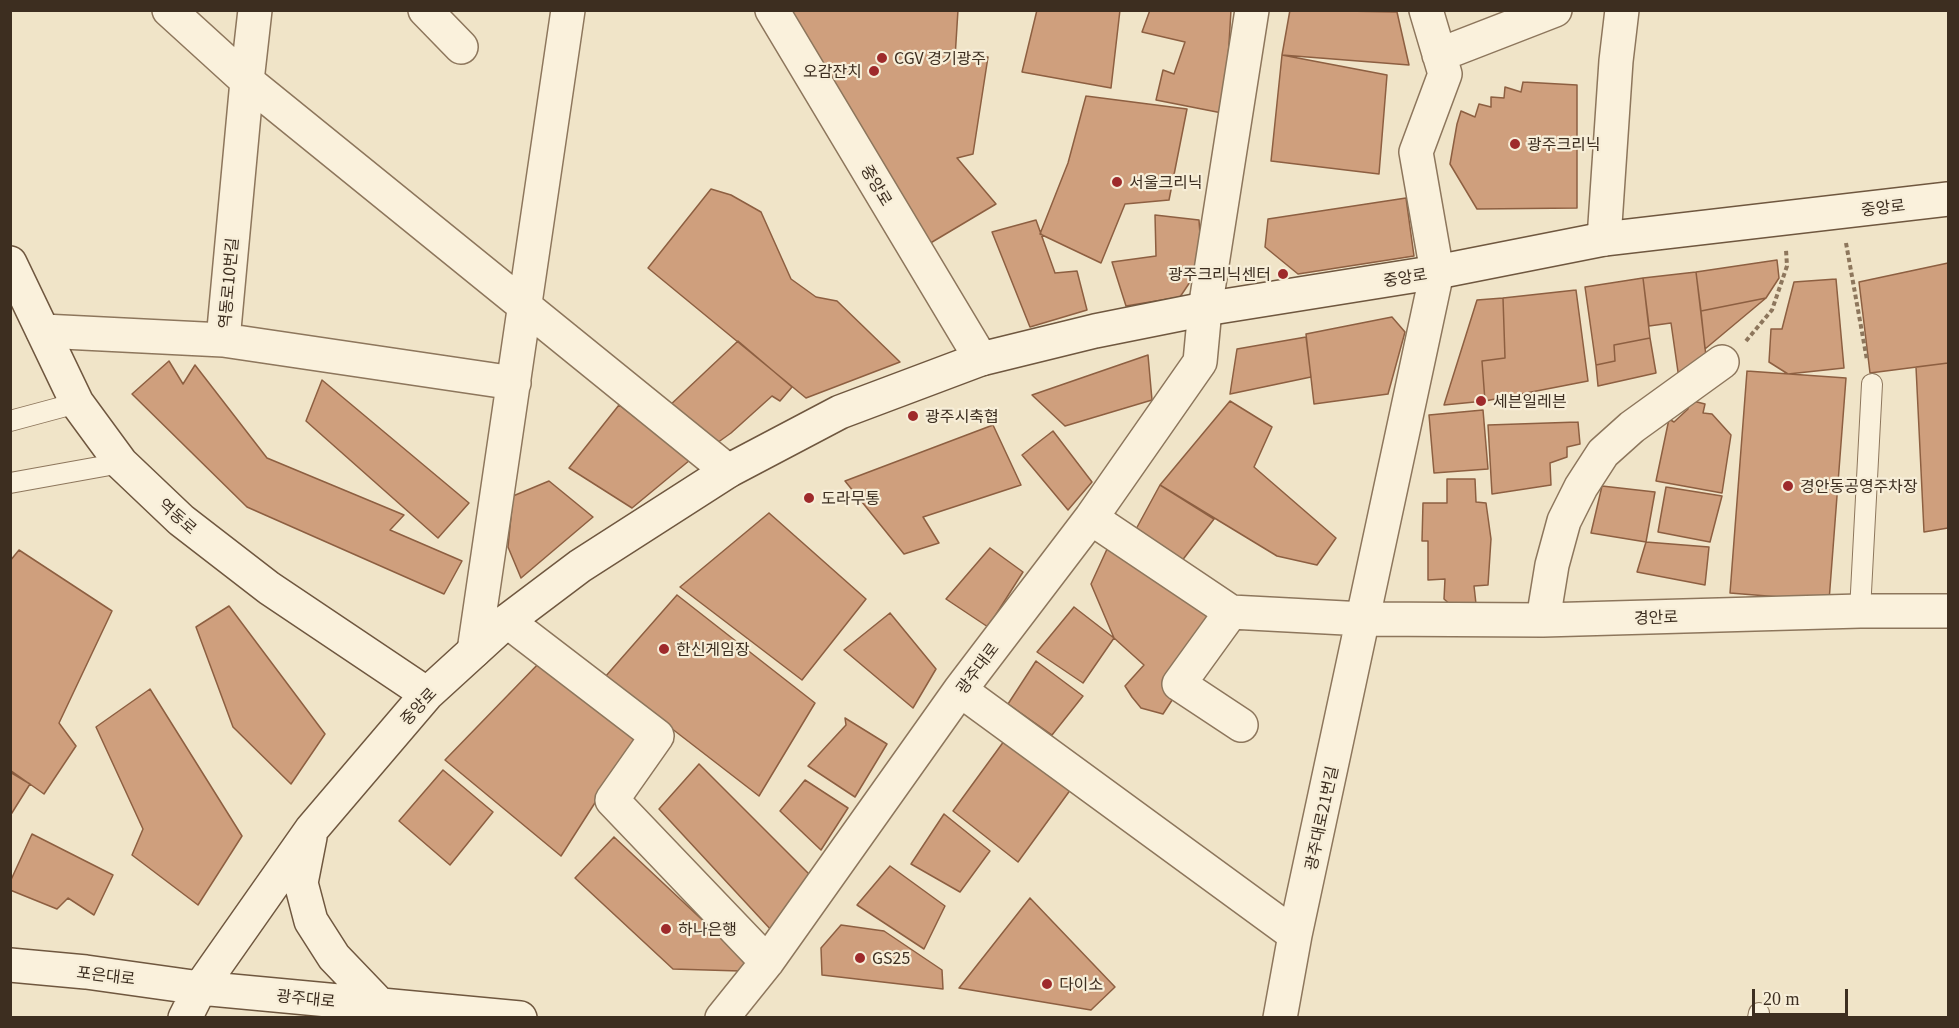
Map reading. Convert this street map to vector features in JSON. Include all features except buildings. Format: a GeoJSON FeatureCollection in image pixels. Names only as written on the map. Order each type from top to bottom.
{"type":"FeatureCollection","features":[{"type":"Feature","properties":{"kind":"street"},"geometry":{"type":"LineString","coordinates":[[169,10],[247,81],[728,471]]}},
{"type":"Feature","properties":{"kind":"street","name":"역동로10번길"},"geometry":{"type":"LineString","coordinates":[[43,331],[223,340],[255,10]]}},
{"type":"Feature","properties":{"kind":"street"},"geometry":{"type":"LineString","coordinates":[[425,10],[461,47]]}},
{"type":"Feature","properties":{"kind":"street"},"geometry":{"type":"LineString","coordinates":[[474,651],[568,10]]}},
{"type":"Feature","properties":{"kind":"street","name":"중앙로"},"geometry":{"type":"LineString","coordinates":[[772,10],[981,359]]}},
{"type":"Feature","properties":{"kind":"street"},"geometry":{"type":"LineString","coordinates":[[1205,309],[1252,10]]}},
{"type":"Feature","properties":{"kind":"street"},"geometry":{"type":"LineString","coordinates":[[1426,10],[1444,74],[1416,152],[1437,272]]}},
{"type":"Feature","properties":{"kind":"street"},"geometry":{"type":"LineString","coordinates":[[1439,55],[1555,10]]}},
{"type":"Feature","properties":{"kind":"street"},"geometry":{"type":"LineString","coordinates":[[1604,239],[1616,61],[1622,10]]}},
{"type":"Feature","properties":{"kind":"street","name":"중앙로"},"geometry":{"type":"LineString","coordinates":[[185,1017],[200,988],[311,830],[427,694],[507,621],[580,566],[728,471],[840,412],[981,359],[1095,331],[1205,309],[1437,272],[1604,239],[1948,199]]}},
{"type":"Feature","properties":{"kind":"street","name":"역동로"},"geometry":{"type":"LineString","coordinates":[[10,263],[77,403],[121,463],[181,520],[269,588],[427,694]]}},
{"type":"Feature","properties":{"kind":"street","name":"광주대로21번길"},"geometry":{"type":"LineString","coordinates":[[1280,1017],[1295,935],[1437,272]]}},
{"type":"Feature","properties":{"kind":"street","name":"광주대로"},"geometry":{"type":"LineString","coordinates":[[722,1017],[767,962],[960,690],[1092,518],[1200,362],[1205,309]]}},
{"type":"Feature","properties":{"kind":"street"},"geometry":{"type":"LineString","coordinates":[[223,340],[514,383]]}},
{"type":"Feature","properties":{"kind":"street"},"geometry":{"type":"LineString","coordinates":[[1543,620],[1552,565],[1564,521],[1581,487],[1604,453],[1632,427],[1722,362]]}},
{"type":"Feature","properties":{"kind":"street"},"geometry":{"type":"LineString","coordinates":[[1092,518],[1231,612],[1364,619]]}},
{"type":"Feature","properties":{"kind":"street","name":"경안로"},"geometry":{"type":"LineString","coordinates":[[1364,619],[1543,620],[1860,611],[1948,611]]}},
{"type":"Feature","properties":{"kind":"street"},"geometry":{"type":"LineString","coordinates":[[1231,612],[1179,684],[1241,725]]}},
{"type":"Feature","properties":{"kind":"street"},"geometry":{"type":"LineString","coordinates":[[507,621],[657,736],[612,800],[767,962]]}},
{"type":"Feature","properties":{"kind":"street"},"geometry":{"type":"LineString","coordinates":[[960,690],[1295,935]]}},
{"type":"Feature","properties":{"kind":"street"},"geometry":{"type":"LineString","coordinates":[[311,830],[301,883],[311,921],[334,957],[381,1006]]}},
{"type":"Feature","properties":{"kind":"street"},"geometry":{"type":"LineString","coordinates":[[10,946],[86,972]]}},
{"type":"Feature","properties":{"kind":"street","name":"포은대로"},"geometry":{"type":"LineString","coordinates":[[10,965],[86,972],[200,988]]}},
{"type":"Feature","properties":{"kind":"street"},"geometry":{"type":"LineString","coordinates":[[10,990],[86,972]]}},
{"type":"Feature","properties":{"kind":"street","name":"광주대로"},"geometry":{"type":"LineString","coordinates":[[200,988],[520,1017]]}},
{"type":"Feature","properties":{"kind":"lane"},"geometry":{"type":"LineString","coordinates":[[1860,611],[1872,384]]}},
{"type":"Feature","properties":{"kind":"lane"},"geometry":{"type":"LineString","coordinates":[[10,421],[77,403]]}},
{"type":"Feature","properties":{"kind":"lane"},"geometry":{"type":"LineString","coordinates":[[10,483],[121,463]]}},
{"type":"Feature","properties":{"kind":"path"},"geometry":{"type":"LineString","coordinates":[[1841,212],[1872,384]]}},
{"type":"Feature","properties":{"kind":"path"},"geometry":{"type":"LineString","coordinates":[[1722,362],[1754,334],[1773,310],[1787,266],[1782,219]]}},
{"type":"Feature","properties":{"kind":"place","name":"CGV 경기광주"},"geometry":{"type":"Point","coordinates":[882,58]}},
{"type":"Feature","properties":{"kind":"place","name":"오감잔치"},"geometry":{"type":"Point","coordinates":[874,71]}},
{"type":"Feature","properties":{"kind":"place","name":"광주크리닉"},"geometry":{"type":"Point","coordinates":[1515,144]}},
{"type":"Feature","properties":{"kind":"place","name":"서울크리닉"},"geometry":{"type":"Point","coordinates":[1117,182]}},
{"type":"Feature","properties":{"kind":"place","name":"광주크리닉센터"},"geometry":{"type":"Point","coordinates":[1283,274]}},
{"type":"Feature","properties":{"kind":"place","name":"세븐일레븐"},"geometry":{"type":"Point","coordinates":[1481,401]}},
{"type":"Feature","properties":{"kind":"place","name":"광주시축협"},"geometry":{"type":"Point","coordinates":[913,416]}},
{"type":"Feature","properties":{"kind":"place","name":"경안동공영주차장"},"geometry":{"type":"Point","coordinates":[1788,486]}},
{"type":"Feature","properties":{"kind":"place","name":"도라무통"},"geometry":{"type":"Point","coordinates":[809,498]}},
{"type":"Feature","properties":{"kind":"place","name":"한신게임장"},"geometry":{"type":"Point","coordinates":[664,649]}},
{"type":"Feature","properties":{"kind":"place","name":"하나은행"},"geometry":{"type":"Point","coordinates":[666,929]}},
{"type":"Feature","properties":{"kind":"place","name":"GS25"},"geometry":{"type":"Point","coordinates":[860,958]}},
{"type":"Feature","properties":{"kind":"place","name":"다이소"},"geometry":{"type":"Point","coordinates":[1047,984]}}]}
